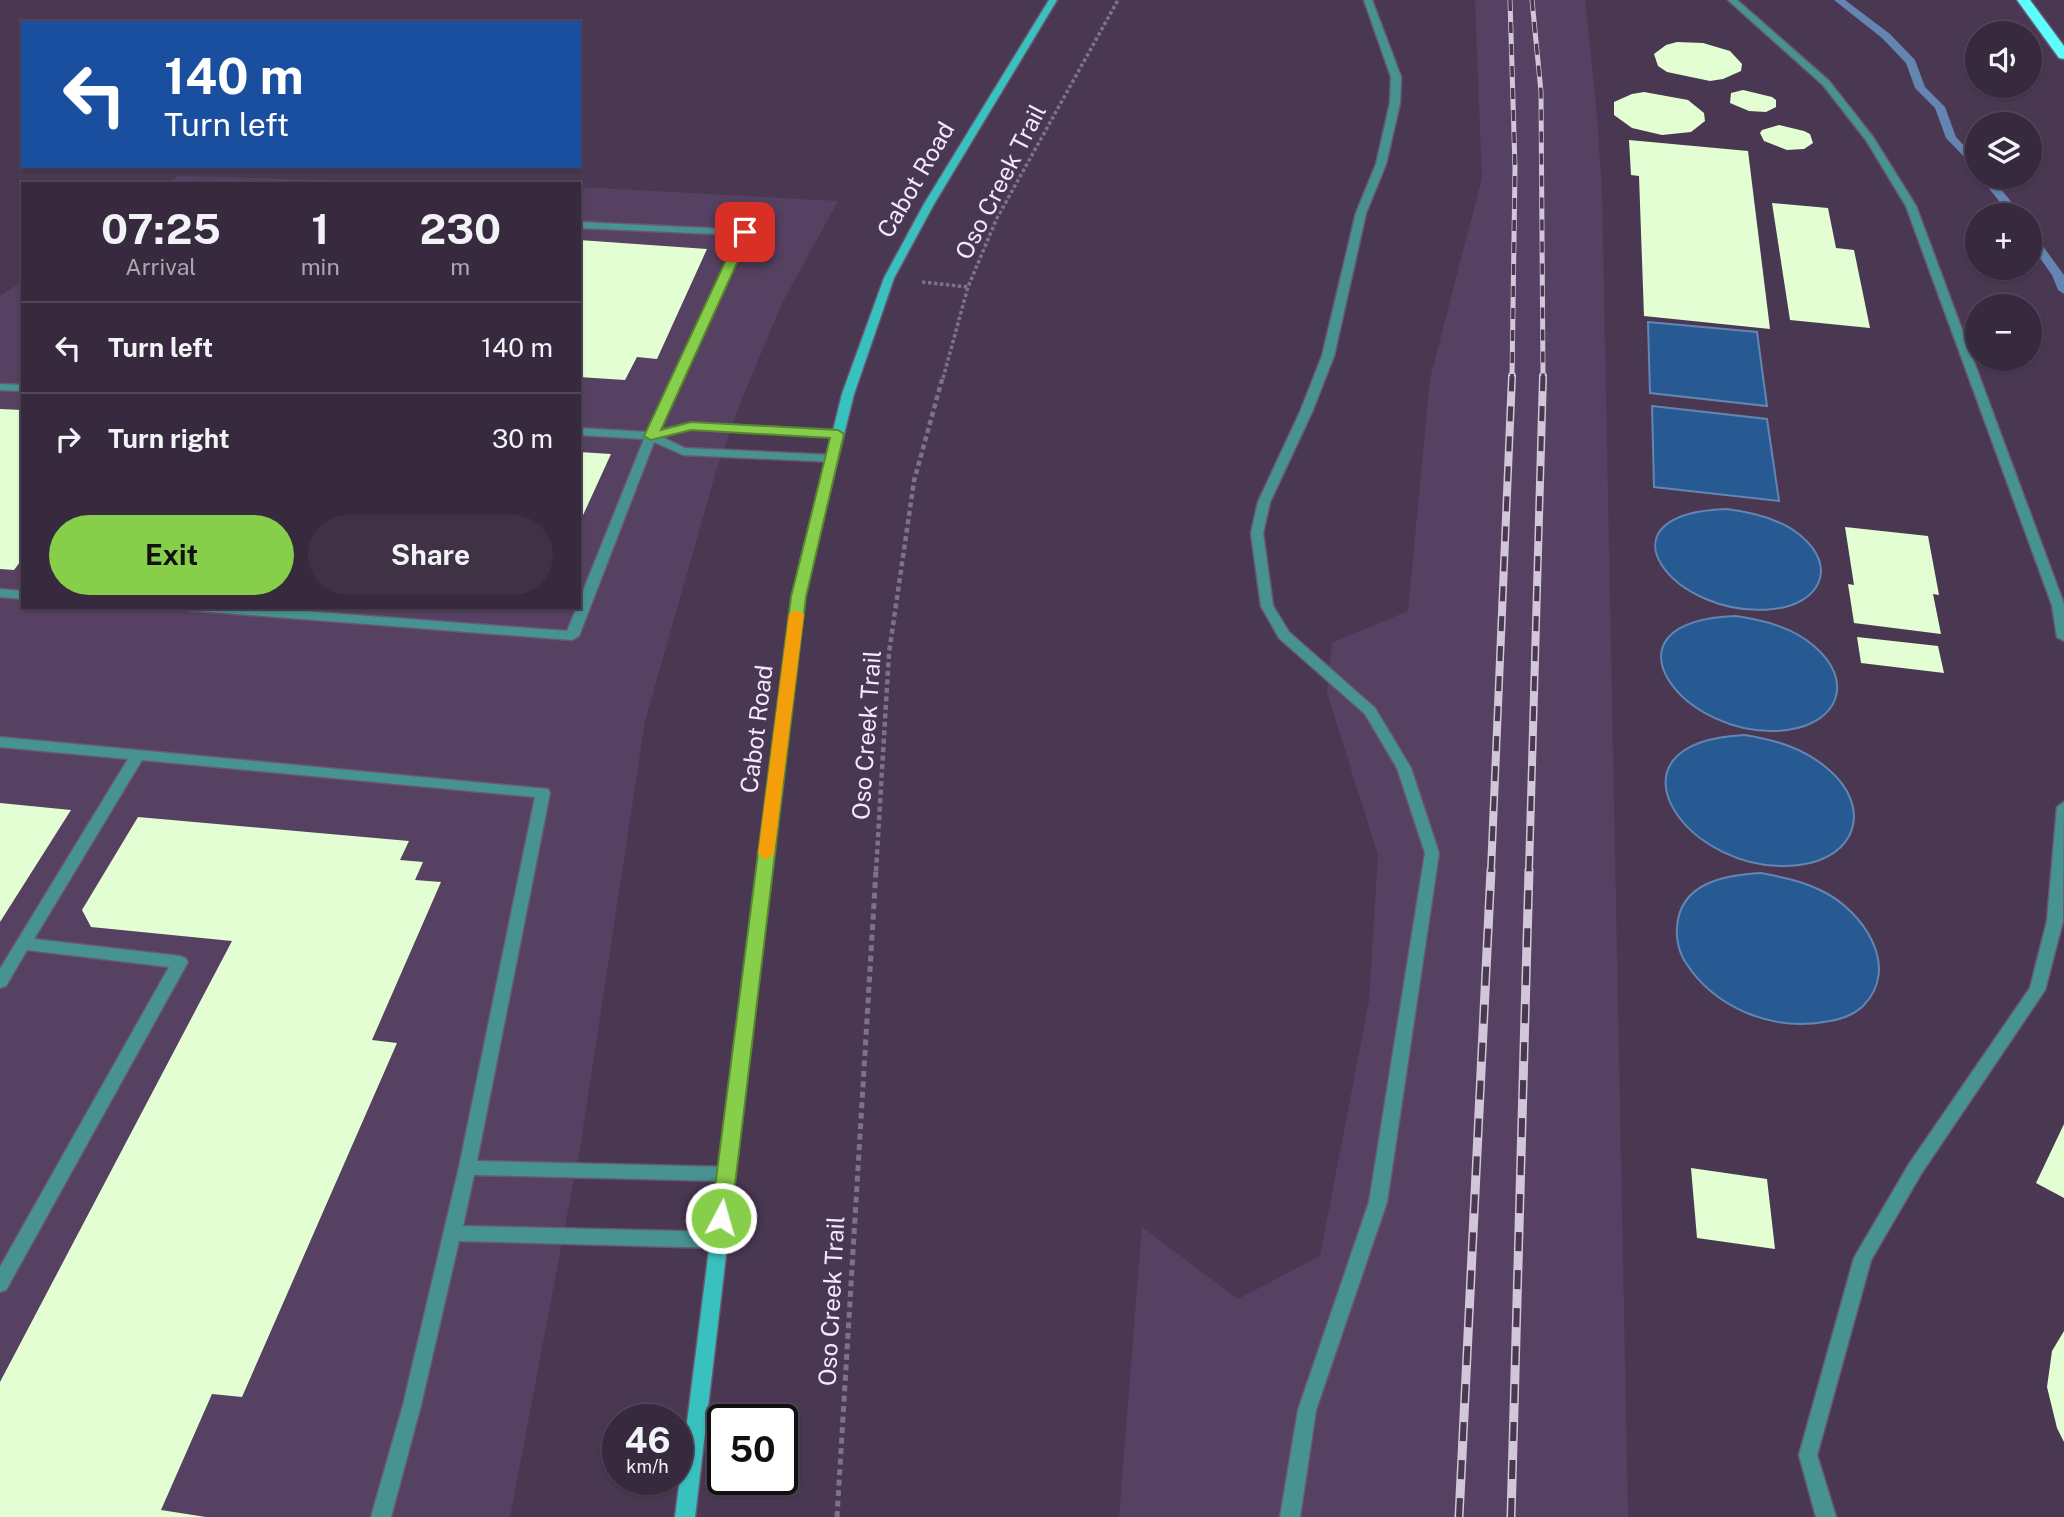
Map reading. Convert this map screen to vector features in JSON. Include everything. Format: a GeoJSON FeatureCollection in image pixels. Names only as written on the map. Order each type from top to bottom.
{"type":"FeatureCollection","features":[{"type":"Feature","properties":{"kind":"highway"},"geometry":{"type":"LineString","coordinates":[[2023,0],[2064,55]]}},
{"type":"Feature","properties":{"kind":"main road","name":"Cabot Road"},"geometry":{"type":"LineString","coordinates":[[685,1517],[799,597],[838,434],[848,394],[890,278],[929,204],[1053,0]]}},
{"type":"Feature","properties":{"kind":"lane"},"geometry":{"type":"LineString","coordinates":[[1290,1517],[1307,1410],[1378,1202],[1432,853],[1404,768],[1370,711],[1284,635],[1267,606],[1257,533],[1264,502],[1307,412],[1328,356],[1361,213],[1381,164],[1395,103],[1396,77],[1368,0]]}},
{"type":"Feature","properties":{"kind":"lane"},"geometry":{"type":"LineString","coordinates":[[1732,0],[1826,83],[1870,139],[1911,206],[2058,606],[2064,637]]}},
{"type":"Feature","properties":{"kind":"lane"},"geometry":{"type":"LineString","coordinates":[[218,609],[572,636],[651,436],[745,232],[581,225]]}},
{"type":"Feature","properties":{"kind":"lane"},"geometry":{"type":"LineString","coordinates":[[0,387],[21,388]]}},
{"type":"Feature","properties":{"kind":"lane"},"geometry":{"type":"LineString","coordinates":[[581,430],[651,436],[691,426],[838,434]]}},
{"type":"Feature","properties":{"kind":"lane"},"geometry":{"type":"LineString","coordinates":[[651,436],[683,451],[832,459]]}},
{"type":"Feature","properties":{"kind":"lane"},"geometry":{"type":"LineString","coordinates":[[0,593],[21,594]]}},
{"type":"Feature","properties":{"kind":"lane"},"geometry":{"type":"LineString","coordinates":[[0,742],[543,793],[503,1005],[468,1168],[397,1466],[381,1517]]}},
{"type":"Feature","properties":{"kind":"lane"},"geometry":{"type":"LineString","coordinates":[[0,982],[138,755]]}},
{"type":"Feature","properties":{"kind":"lane"},"geometry":{"type":"LineString","coordinates":[[1826,1517],[1808,1455],[1863,1258],[1915,1169],[2037,990],[2055,920],[2064,807]]}},
{"type":"Feature","properties":{"kind":"lane"},"geometry":{"type":"LineString","coordinates":[[0,1284],[180,962],[23,944]]}},
{"type":"Feature","properties":{"kind":"lane"},"geometry":{"type":"LineString","coordinates":[[468,1168],[726,1174]]}},
{"type":"Feature","properties":{"kind":"lane"},"geometry":{"type":"LineString","coordinates":[[453,1233],[719,1240]]}},
{"type":"Feature","properties":{"kind":"path","name":"Oso Creek Trail"},"geometry":{"type":"LineString","coordinates":[[837,1517],[889,653],[915,481],[968,287],[997,218],[1118,0]]}},
{"type":"Feature","properties":{"kind":"path"},"geometry":{"type":"LineString","coordinates":[[890,278],[968,287]]}},
{"type":"Feature","properties":{"kind":"shaded area"},"geometry":{"type":"Polygon","coordinates":[[[1475,0],[1585,0],[1596,104],[1602,192],[1628,1517],[1119,1517],[1142,1227],[1238,1299],[1320,1256],[1369,1001],[1378,855],[1327,693],[1332,643],[1408,611],[1430,379],[1482,178],[1475,0]]]}},
{"type":"Feature","properties":{"kind":"shaded area"},"geometry":{"type":"Polygon","coordinates":[[[178,176],[398,182],[170,182],[178,176]]]}},
{"type":"Feature","properties":{"kind":"shaded area"},"geometry":{"type":"Polygon","coordinates":[[[581,187],[838,201],[782,303],[741,401],[717,468],[645,721],[581,1142],[510,1517],[0,1517],[0,296],[21,282],[21,609],[581,609],[581,187]]]}},
{"type":"Feature","properties":{"kind":"water"},"geometry":{"type":"Polygon","coordinates":[[[1648,322],[1757,332],[1767,406],[1650,393],[1648,322]]]}},
{"type":"Feature","properties":{"kind":"water"},"geometry":{"type":"Polygon","coordinates":[[[1652,406],[1767,419],[1779,501],[1654,487],[1652,406]]]}},
{"type":"Feature","properties":{"kind":"water"},"geometry":{"type":"Polygon","coordinates":[[[1726,509],[1765,517],[1800,535],[1812,547],[1819,560],[1821,572],[1812,593],[1789,606],[1773,609],[1737,608],[1705,599],[1679,584],[1662,565],[1655,546],[1662,528],[1685,515],[1726,509]]]}},
{"type":"Feature","properties":{"kind":"water"},"geometry":{"type":"Polygon","coordinates":[[[1736,616],[1787,629],[1805,639],[1827,659],[1837,686],[1829,710],[1819,719],[1787,730],[1750,729],[1715,718],[1688,701],[1668,680],[1661,658],[1668,638],[1692,623],[1736,616]]]}},
{"type":"Feature","properties":{"kind":"water"},"geometry":{"type":"Polygon","coordinates":[[[1745,735],[1799,750],[1828,769],[1851,799],[1854,814],[1852,829],[1846,842],[1819,860],[1799,865],[1759,864],[1722,852],[1693,832],[1673,808],[1666,783],[1673,760],[1699,743],[1745,735]]]}},
{"type":"Feature","properties":{"kind":"water"},"geometry":{"type":"Polygon","coordinates":[[[1761,873],[1799,882],[1822,891],[1837,900],[1863,925],[1878,957],[1879,974],[1874,991],[1859,1009],[1845,1017],[1824,1022],[1804,1024],[1765,1019],[1746,1013],[1712,992],[1686,963],[1680,950],[1677,927],[1686,900],[1706,884],[1719,879],[1761,873]]]}},
{"type":"Feature","properties":{"kind":"building"},"geometry":{"type":"Polygon","coordinates":[[[1677,42],[1703,43],[1730,51],[1742,64],[1741,71],[1710,81],[1667,72],[1658,66],[1654,54],[1666,45],[1677,42]]]}},
{"type":"Feature","properties":{"kind":"building"},"geometry":{"type":"Polygon","coordinates":[[[1743,90],[1772,97],[1776,100],[1776,107],[1766,112],[1749,111],[1730,103],[1731,93],[1743,90]]]}},
{"type":"Feature","properties":{"kind":"building"},"geometry":{"type":"Polygon","coordinates":[[[1644,92],[1688,100],[1704,113],[1705,121],[1691,132],[1662,135],[1632,128],[1614,115],[1614,102],[1644,92]]]}},
{"type":"Feature","properties":{"kind":"building"},"geometry":{"type":"Polygon","coordinates":[[[1779,125],[1810,134],[1813,143],[1804,149],[1787,150],[1764,141],[1760,133],[1762,130],[1779,125]]]}},
{"type":"Feature","properties":{"kind":"building"},"geometry":{"type":"Polygon","coordinates":[[[1629,140],[1748,151],[1770,329],[1644,316],[1639,176],[1631,175],[1629,140]]]}},
{"type":"Feature","properties":{"kind":"building"},"geometry":{"type":"Polygon","coordinates":[[[1772,203],[1828,208],[1836,248],[1854,250],[1870,328],[1790,320],[1772,203]]]}},
{"type":"Feature","properties":{"kind":"building"},"geometry":{"type":"Polygon","coordinates":[[[581,240],[707,249],[657,359],[637,357],[625,380],[581,377],[581,240]]]}},
{"type":"Feature","properties":{"kind":"building"},"geometry":{"type":"Polygon","coordinates":[[[0,409],[21,410],[21,561],[14,570],[0,569],[0,409]]]}},
{"type":"Feature","properties":{"kind":"building"},"geometry":{"type":"Polygon","coordinates":[[[581,452],[611,454],[581,520],[581,452]]]}},
{"type":"Feature","properties":{"kind":"building"},"geometry":{"type":"Polygon","coordinates":[[[1845,527],[1928,536],[1939,595],[1933,594],[1941,634],[1854,623],[1848,584],[1854,585],[1845,527]]]}},
{"type":"Feature","properties":{"kind":"building"},"geometry":{"type":"Polygon","coordinates":[[[1857,637],[1938,646],[1944,673],[1861,663],[1857,637]]]}},
{"type":"Feature","properties":{"kind":"building"},"geometry":{"type":"Polygon","coordinates":[[[0,803],[71,810],[0,922],[0,803]]]}},
{"type":"Feature","properties":{"kind":"building"},"geometry":{"type":"Polygon","coordinates":[[[138,817],[409,841],[400,860],[423,862],[415,880],[441,882],[372,1040],[397,1043],[242,1397],[212,1394],[161,1510],[206,1517],[0,1517],[0,1382],[232,941],[91,927],[82,910],[138,817]]]}},
{"type":"Feature","properties":{"kind":"building"},"geometry":{"type":"Polygon","coordinates":[[[2064,1124],[2064,1198],[2036,1183],[2064,1124]]]}},
{"type":"Feature","properties":{"kind":"building"},"geometry":{"type":"Polygon","coordinates":[[[1691,1168],[1767,1179],[1775,1249],[1697,1238],[1691,1168]]]}},
{"type":"Feature","properties":{"kind":"building"},"geometry":{"type":"Polygon","coordinates":[[[2064,1331],[2064,1442],[2057,1428],[2047,1387],[2052,1351],[2064,1331]]]}},
{"type":"Feature","properties":{"kind":"waterway"},"geometry":{"type":"LineString","coordinates":[[1839,0],[1886,36],[1911,62],[1920,88],[1940,107],[1951,138],[1965,154]]}},
{"type":"Feature","properties":{"kind":"waterway"},"geometry":{"type":"LineString","coordinates":[[1995,189],[2006,203]]}},
{"type":"Feature","properties":{"kind":"waterway"},"geometry":{"type":"LineString","coordinates":[[2042,253],[2058,275],[2064,290]]}},
{"type":"Feature","properties":{"kind":"railway"},"geometry":{"type":"LineString","coordinates":[[1510,0],[1515,168],[1512,378]]}},
{"type":"Feature","properties":{"kind":"railway"},"geometry":{"type":"LineString","coordinates":[[1532,0],[1541,92],[1543,376]]}},
{"type":"Feature","properties":{"kind":"railway"},"geometry":{"type":"LineString","coordinates":[[1491,871],[1512,376]]}},
{"type":"Feature","properties":{"kind":"railway"},"geometry":{"type":"LineString","coordinates":[[1529,871],[1543,376]]}},
{"type":"Feature","properties":{"kind":"railway"},"geometry":{"type":"LineString","coordinates":[[1459,1517],[1491,870]]}},
{"type":"Feature","properties":{"kind":"railway"},"geometry":{"type":"LineString","coordinates":[[1511,1517],[1529,870]]}},
{"type":"Feature","properties":{"kind":"slow traffic"},"geometry":{"type":"LineString","coordinates":[[766,854],[796,614]]}},
{"type":"Feature","properties":{"kind":"route"},"geometry":{"type":"LineString","coordinates":[[721,1218],[799,597],[838,434],[691,426],[651,436],[745,232]]}}]}
